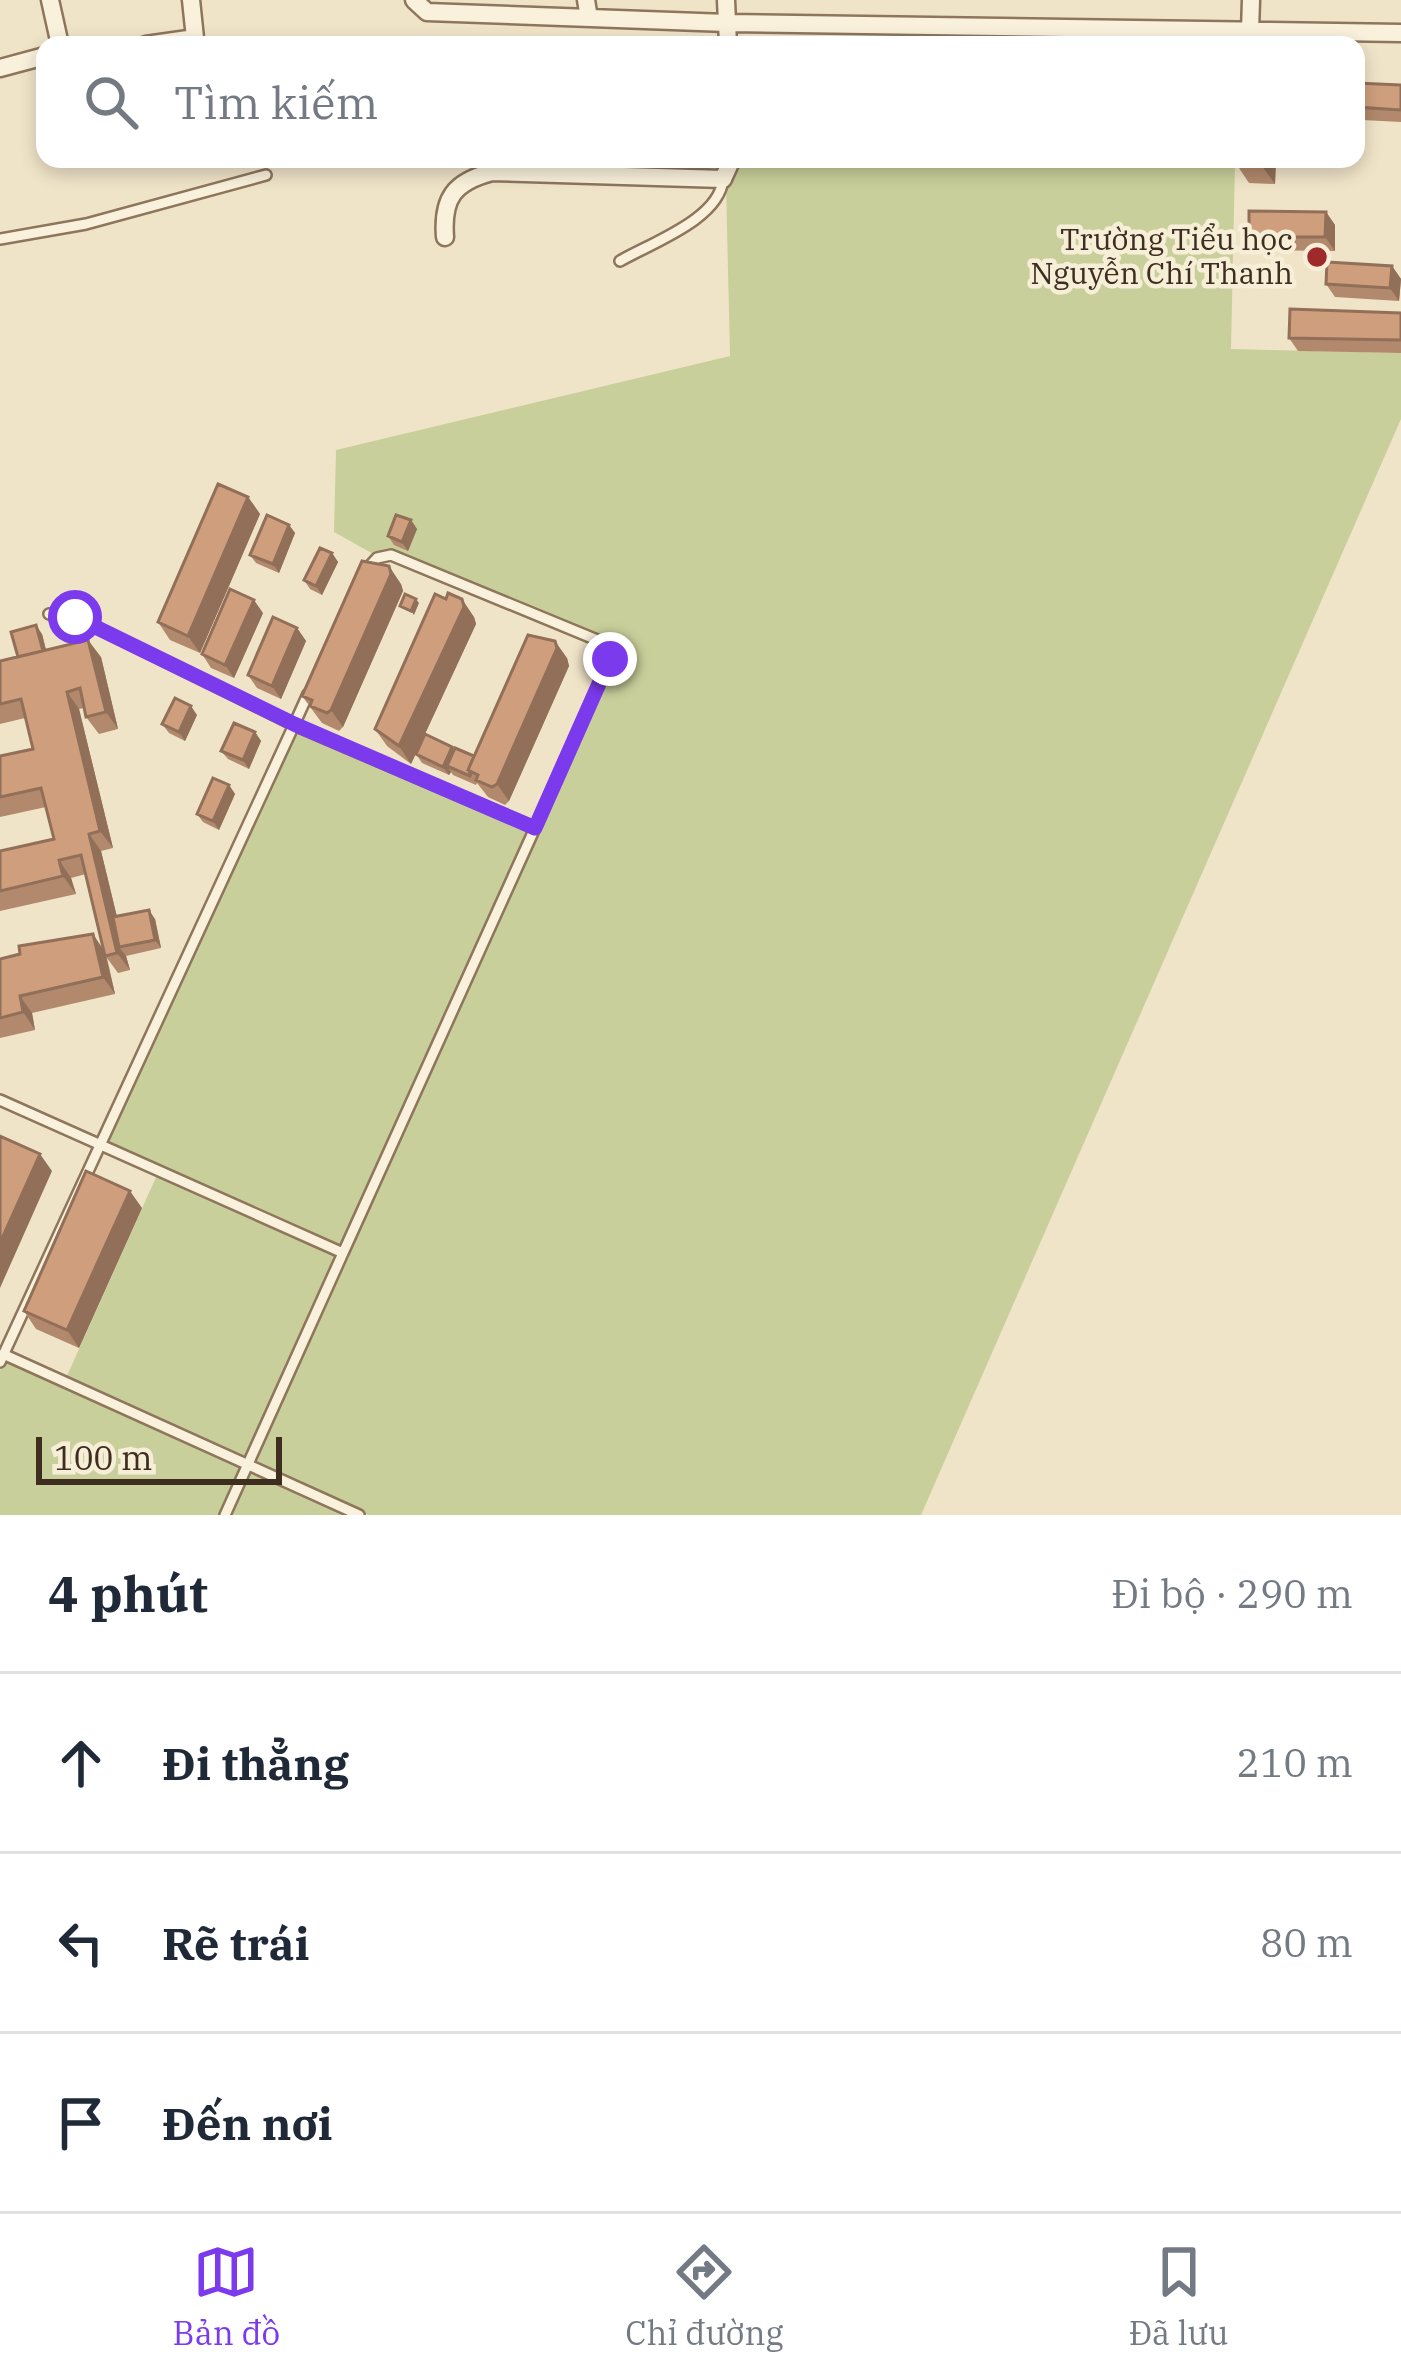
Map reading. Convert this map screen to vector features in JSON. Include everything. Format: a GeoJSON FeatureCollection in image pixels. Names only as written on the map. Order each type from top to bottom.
{"type":"FeatureCollection","features":[{"type":"Feature","properties":{"kind":"street"},"geometry":{"type":"LineString","coordinates":[[50,0],[58,36]]}},
{"type":"Feature","properties":{"kind":"street"},"geometry":{"type":"LineString","coordinates":[[191,0],[195,36]]}},
{"type":"Feature","properties":{"kind":"street"},"geometry":{"type":"LineString","coordinates":[[414,0],[428,12],[588,9],[727,23],[1401,33]]}},
{"type":"Feature","properties":{"kind":"street"},"geometry":{"type":"LineString","coordinates":[[726,0],[728,36]]}},
{"type":"Feature","properties":{"kind":"street"},"geometry":{"type":"LineString","coordinates":[[1250,31],[1251,0]]}},
{"type":"Feature","properties":{"kind":"street"},"geometry":{"type":"LineString","coordinates":[[0,68],[36,58]]}},
{"type":"Feature","properties":{"kind":"street"},"geometry":{"type":"LineString","coordinates":[[445,237],[443,207],[456,186],[492,172],[723,179],[728,168]]}},
{"type":"Feature","properties":{"kind":"lane"},"geometry":{"type":"LineString","coordinates":[[0,238],[86,224],[266,175]]}},
{"type":"Feature","properties":{"kind":"lane"},"geometry":{"type":"LineString","coordinates":[[620,260],[704,212],[722,193],[723,179]]}},
{"type":"Feature","properties":{"kind":"lane"},"geometry":{"type":"LineString","coordinates":[[225,1515],[610,659],[602,642],[391,556],[377,558],[357,590]]}},
{"type":"Feature","properties":{"kind":"lane"},"geometry":{"type":"LineString","coordinates":[[49,614],[75,617],[294,724],[535,828]]}},
{"type":"Feature","properties":{"kind":"lane"},"geometry":{"type":"LineString","coordinates":[[312,686],[1,1356],[359,1515]]}},
{"type":"Feature","properties":{"kind":"lane"},"geometry":{"type":"LineString","coordinates":[[0,1100],[343,1252]]}},
{"type":"Feature","properties":{"kind":"green space"},"geometry":{"type":"Polygon","coordinates":[[[736,168],[1235,168],[1231,349],[1401,353],[1401,419],[921,1515],[368,1515],[253,1463],[613,660],[605,639],[392,552],[375,555],[334,532],[336,450],[730,356],[726,184],[736,168]]]}},
{"type":"Feature","properties":{"kind":"green space"},"geometry":{"type":"Polygon","coordinates":[[[296,729],[530,830],[341,1248],[102,1142],[296,729]]]}},
{"type":"Feature","properties":{"kind":"green space"},"geometry":{"type":"Polygon","coordinates":[[[157,1175],[338,1254],[246,1459],[66,1378],[157,1175]]]}},
{"type":"Feature","properties":{"kind":"green space"},"geometry":{"type":"Polygon","coordinates":[[[5,1359],[243,1466],[221,1515],[0,1515],[0,1371],[5,1359]]]}},
{"type":"Feature","properties":{"kind":"green space"},"geometry":{"type":"Polygon","coordinates":[[[249,1469],[349,1515],[228,1515],[249,1469]]]}},
{"type":"Feature","properties":{"kind":"building"},"geometry":{"type":"Polygon","coordinates":[[[1365,83],[1401,85],[1401,110],[1365,108],[1365,83]]]}},
{"type":"Feature","properties":{"kind":"building"},"geometry":{"type":"Polygon","coordinates":[[[1249,211],[1326,212],[1325,237],[1249,237],[1249,211]]]}},
{"type":"Feature","properties":{"kind":"building"},"geometry":{"type":"Polygon","coordinates":[[[1327,262],[1392,266],[1390,288],[1326,284],[1327,262]]]}},
{"type":"Feature","properties":{"kind":"building"},"geometry":{"type":"Polygon","coordinates":[[[1290,309],[1401,313],[1401,340],[1289,338],[1290,309]]]}},
{"type":"Feature","properties":{"kind":"building"},"geometry":{"type":"Polygon","coordinates":[[[218,484],[248,497],[188,636],[158,622],[218,484]]]}},
{"type":"Feature","properties":{"kind":"building"},"geometry":{"type":"Polygon","coordinates":[[[267,515],[289,525],[273,564],[250,555],[267,515]]]}},
{"type":"Feature","properties":{"kind":"building"},"geometry":{"type":"Polygon","coordinates":[[[396,515],[411,520],[402,542],[388,536],[396,515]]]}},
{"type":"Feature","properties":{"kind":"building"},"geometry":{"type":"Polygon","coordinates":[[[320,548],[332,553],[316,586],[304,580],[320,548]]]}},
{"type":"Feature","properties":{"kind":"building"},"geometry":{"type":"Polygon","coordinates":[[[362,561],[389,566],[391,574],[327,713],[310,706],[312,700],[302,696],[362,561]]]}},
{"type":"Feature","properties":{"kind":"building"},"geometry":{"type":"Polygon","coordinates":[[[230,589],[254,600],[225,665],[202,654],[230,589]]]}},
{"type":"Feature","properties":{"kind":"building"},"geometry":{"type":"Polygon","coordinates":[[[448,593],[462,599],[464,607],[399,746],[375,729],[435,594],[446,599],[448,593]]]}},
{"type":"Feature","properties":{"kind":"building"},"geometry":{"type":"Polygon","coordinates":[[[405,594],[416,599],[411,611],[400,606],[405,594]]]}},
{"type":"Feature","properties":{"kind":"building"},"geometry":{"type":"Polygon","coordinates":[[[273,617],[297,628],[272,686],[248,675],[273,617]]]}},
{"type":"Feature","properties":{"kind":"building"},"geometry":{"type":"Polygon","coordinates":[[[36,625],[43,651],[18,657],[11,632],[36,625]]]}},
{"type":"Feature","properties":{"kind":"building"},"geometry":{"type":"Polygon","coordinates":[[[528,635],[555,641],[557,648],[492,787],[468,770],[528,635]]]}},
{"type":"Feature","properties":{"kind":"building"},"geometry":{"type":"Polygon","coordinates":[[[88,640],[106,712],[86,717],[80,688],[67,692],[100,831],[89,834],[117,953],[105,956],[81,855],[59,860],[63,876],[0,891],[0,851],[54,839],[41,788],[0,797],[0,756],[33,749],[21,699],[0,704],[0,661],[88,640]]]}},
{"type":"Feature","properties":{"kind":"building"},"geometry":{"type":"Polygon","coordinates":[[[175,698],[191,706],[179,732],[162,724],[175,698]]]}},
{"type":"Feature","properties":{"kind":"building"},"geometry":{"type":"Polygon","coordinates":[[[234,723],[255,732],[243,760],[221,751],[234,723]]]}},
{"type":"Feature","properties":{"kind":"building"},"geometry":{"type":"Polygon","coordinates":[[[425,734],[452,747],[443,767],[416,754],[425,734]]]}},
{"type":"Feature","properties":{"kind":"building"},"geometry":{"type":"Polygon","coordinates":[[[455,748],[474,756],[470,776],[447,766],[455,748]]]}},
{"type":"Feature","properties":{"kind":"building"},"geometry":{"type":"Polygon","coordinates":[[[213,778],[229,785],[213,821],[197,814],[213,778]]]}},
{"type":"Feature","properties":{"kind":"building"},"geometry":{"type":"Polygon","coordinates":[[[149,910],[155,940],[119,947],[113,917],[149,910]]]}},
{"type":"Feature","properties":{"kind":"building"},"geometry":{"type":"Polygon","coordinates":[[[93,934],[103,977],[20,996],[23,1012],[0,1018],[0,959],[20,954],[19,946],[93,934]]]}},
{"type":"Feature","properties":{"kind":"building"},"geometry":{"type":"Polygon","coordinates":[[[0,1136],[40,1154],[0,1243],[0,1136]]]}},
{"type":"Feature","properties":{"kind":"building"},"geometry":{"type":"Polygon","coordinates":[[[86,1171],[130,1191],[67,1330],[24,1311],[86,1171]]]}},
{"type":"Feature","properties":{"kind":"place","name":"Trường Tiểu học Nguyễn Chí Thanh"},"geometry":{"type":"Point","coordinates":[1317,257]}},
{"type":"Feature","properties":{"kind":"route"},"geometry":{"type":"LineString","coordinates":[[75,617],[294,724],[535,828],[610,659]]}}]}
